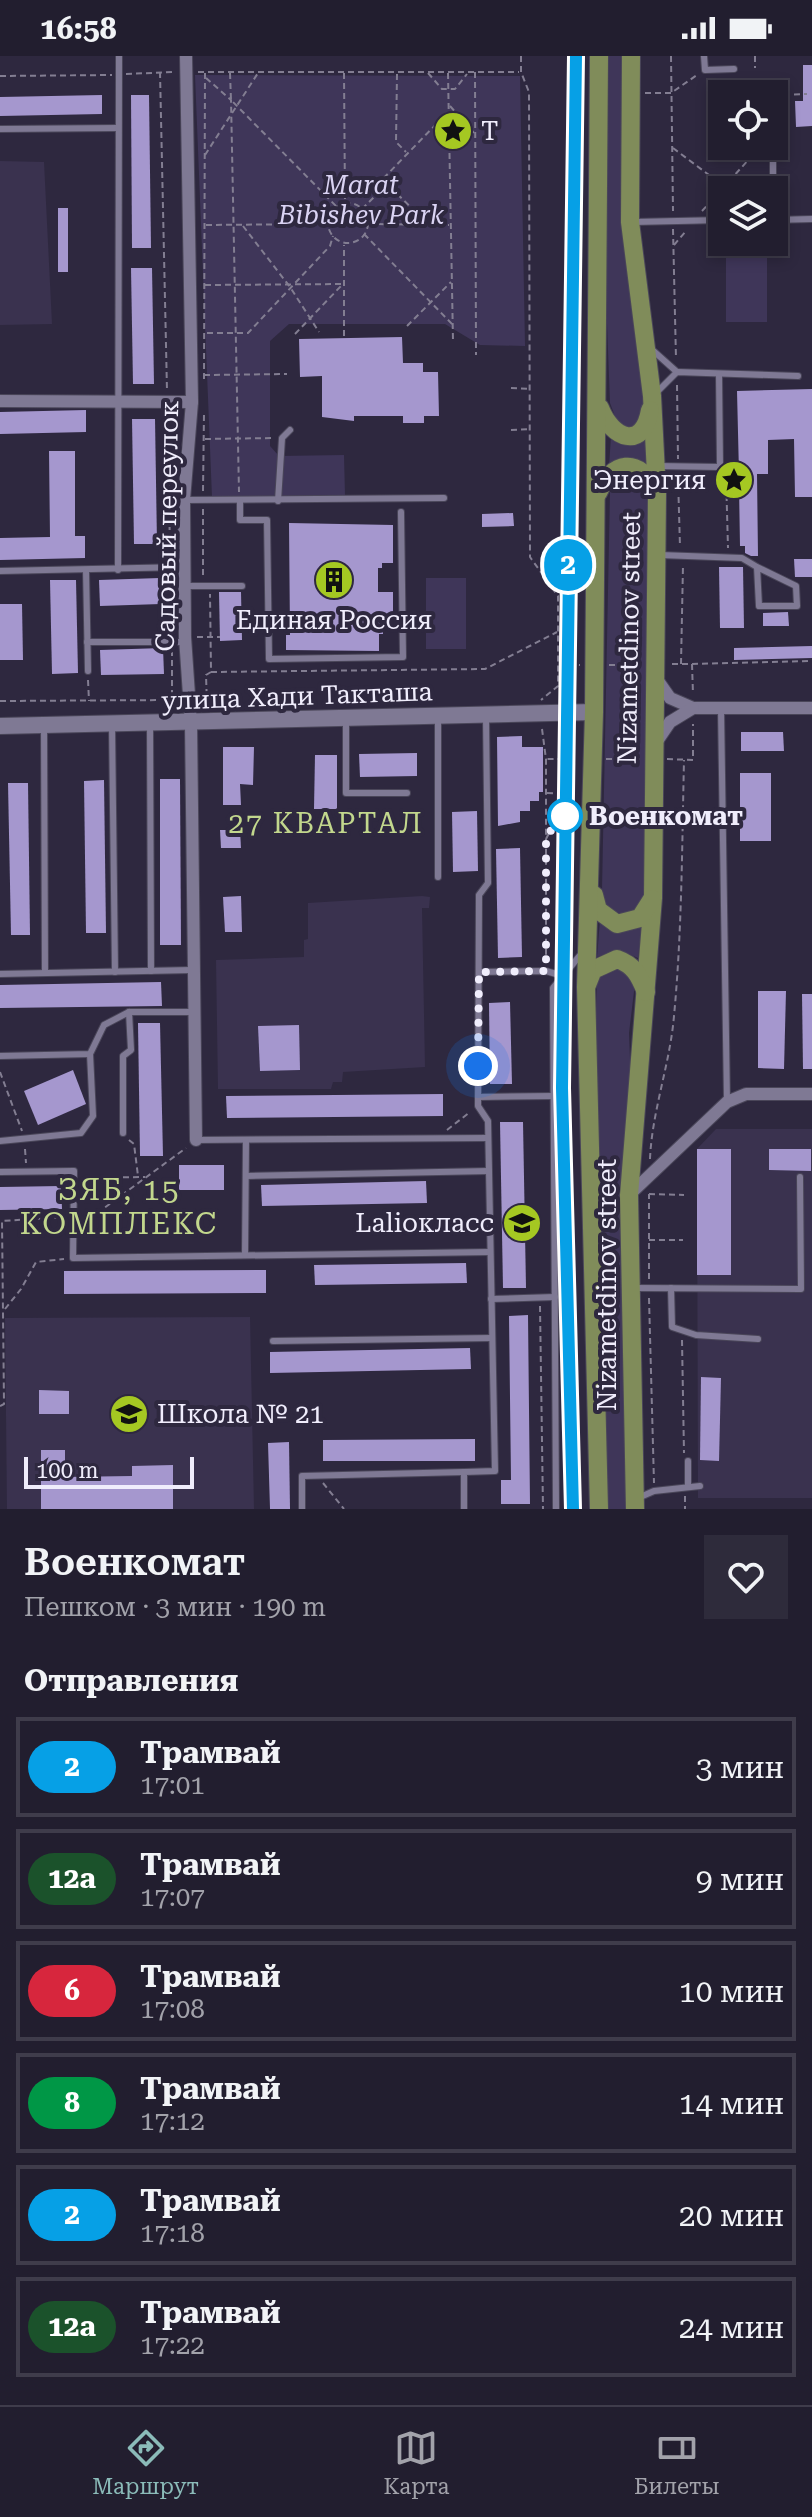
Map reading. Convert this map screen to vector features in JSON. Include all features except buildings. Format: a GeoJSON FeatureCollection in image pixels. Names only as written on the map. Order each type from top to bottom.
{"type":"FeatureCollection","features":[{"type":"Feature","properties":{"kind":"main road","name":"Nizametdinov street"},"geometry":{"type":"LineString","coordinates":[[599,56],[592,888],[586,987],[599,1509]]}},
{"type":"Feature","properties":{"kind":"main road","name":"Nizametdinov street"},"geometry":{"type":"LineString","coordinates":[[631,56],[630,222],[652,396],[657,493],[653,898],[629,1195],[640,1288],[635,1504]]}},
{"type":"Feature","properties":{"kind":"main road"},"geometry":{"type":"LineString","coordinates":[[597,401],[606,423],[615,433],[626,437],[638,434],[647,425],[652,396]]}},
{"type":"Feature","properties":{"kind":"main road"},"geometry":{"type":"LineString","coordinates":[[597,496],[605,477],[626,467],[638,468],[649,477],[657,493]]}},
{"type":"Feature","properties":{"kind":"main road","name":"улица Хади Такташа"},"geometry":{"type":"LineString","coordinates":[[0,726],[199,724],[594,712]]}},
{"type":"Feature","properties":{"kind":"main road"},"geometry":{"type":"LineString","coordinates":[[592,888],[598,910],[617,924],[640,918],[653,898]]}},
{"type":"Feature","properties":{"kind":"main road"},"geometry":{"type":"LineString","coordinates":[[586,987],[593,970],[617,959],[628,963],[638,973],[647,994]]}},
{"type":"Feature","properties":{"kind":"street","name":"Садовый переулок"},"geometry":{"type":"LineString","coordinates":[[186,56],[189,225],[198,375],[198,404],[184,500],[186,640],[199,724],[196,1140]]}},
{"type":"Feature","properties":{"kind":"street"},"geometry":{"type":"LineString","coordinates":[[0,401],[118,400],[198,404]]}},
{"type":"Feature","properties":{"kind":"street"},"geometry":{"type":"LineString","coordinates":[[655,668],[670,698],[693,709]]}},
{"type":"Feature","properties":{"kind":"street"},"geometry":{"type":"LineString","coordinates":[[654,755],[670,722],[693,709],[812,708]]}},
{"type":"Feature","properties":{"kind":"street"},"geometry":{"type":"LineString","coordinates":[[629,1195],[727,1102],[746,1094],[812,1094]]}},
{"type":"Feature","properties":{"kind":"lane"},"geometry":{"type":"LineString","coordinates":[[118,570],[119,56]]}},
{"type":"Feature","properties":{"kind":"lane"},"geometry":{"type":"LineString","coordinates":[[704,56],[705,70],[734,69]]}},
{"type":"Feature","properties":{"kind":"lane"},"geometry":{"type":"LineString","coordinates":[[0,129],[118,128]]}},
{"type":"Feature","properties":{"kind":"lane"},"geometry":{"type":"LineString","coordinates":[[788,220],[812,219]]}},
{"type":"Feature","properties":{"kind":"lane"},"geometry":{"type":"LineString","coordinates":[[630,222],[708,220]]}},
{"type":"Feature","properties":{"kind":"lane"},"geometry":{"type":"LineString","coordinates":[[645,343],[677,372],[798,376]]}},
{"type":"Feature","properties":{"kind":"lane"},"geometry":{"type":"LineString","coordinates":[[652,396],[677,372]]}},
{"type":"Feature","properties":{"kind":"lane"},"geometry":{"type":"LineString","coordinates":[[655,466],[720,467],[719,374]]}},
{"type":"Feature","properties":{"kind":"lane"},"geometry":{"type":"LineString","coordinates":[[278,501],[282,438],[290,430]]}},
{"type":"Feature","properties":{"kind":"lane"},"geometry":{"type":"LineString","coordinates":[[184,500],[444,498]]}},
{"type":"Feature","properties":{"kind":"lane"},"geometry":{"type":"LineString","coordinates":[[240,501],[240,520],[267,520],[269,659],[403,657],[401,512]]}},
{"type":"Feature","properties":{"kind":"lane"},"geometry":{"type":"LineString","coordinates":[[705,546],[705,557]]}},
{"type":"Feature","properties":{"kind":"lane"},"geometry":{"type":"LineString","coordinates":[[656,555],[742,558],[796,586],[797,606],[759,606],[757,567]]}},
{"type":"Feature","properties":{"kind":"lane"},"geometry":{"type":"LineString","coordinates":[[0,571],[185,567]]}},
{"type":"Feature","properties":{"kind":"lane"},"geometry":{"type":"LineString","coordinates":[[86,570],[88,671]]}},
{"type":"Feature","properties":{"kind":"lane"},"geometry":{"type":"LineString","coordinates":[[185,586],[242,586]]}},
{"type":"Feature","properties":{"kind":"lane"},"geometry":{"type":"LineString","coordinates":[[87,642],[186,640]]}},
{"type":"Feature","properties":{"kind":"lane"},"geometry":{"type":"LineString","coordinates":[[721,707],[727,1102]]}},
{"type":"Feature","properties":{"kind":"lane"},"geometry":{"type":"LineString","coordinates":[[302,1509],[302,1476],[495,1471],[488,1121],[478,1106],[479,895],[488,883],[486,715]]}},
{"type":"Feature","properties":{"kind":"lane"},"geometry":{"type":"LineString","coordinates":[[438,717],[438,877]]}},
{"type":"Feature","properties":{"kind":"lane"},"geometry":{"type":"LineString","coordinates":[[346,719],[346,793],[407,793]]}},
{"type":"Feature","properties":{"kind":"lane"},"geometry":{"type":"LineString","coordinates":[[150,724],[151,971]]}},
{"type":"Feature","properties":{"kind":"lane"},"geometry":{"type":"LineString","coordinates":[[44,725],[45,973]]}},
{"type":"Feature","properties":{"kind":"lane"},"geometry":{"type":"LineString","coordinates":[[112,725],[115,972]]}},
{"type":"Feature","properties":{"kind":"lane"},"geometry":{"type":"LineString","coordinates":[[556,1509],[553,988],[587,947]]}},
{"type":"Feature","properties":{"kind":"lane"},"geometry":{"type":"LineString","coordinates":[[0,974],[195,970]]}},
{"type":"Feature","properties":{"kind":"lane"},"geometry":{"type":"LineString","coordinates":[[479,972],[546,971],[563,976]]}},
{"type":"Feature","properties":{"kind":"lane"},"geometry":{"type":"LineString","coordinates":[[0,1141],[77,1136],[85,1130],[94,1107],[90,1054],[104,1025],[129,1012],[196,1012]]}},
{"type":"Feature","properties":{"kind":"lane"},"geometry":{"type":"LineString","coordinates":[[123,1133],[123,1056],[131,1050],[129,1012]]}},
{"type":"Feature","properties":{"kind":"lane"},"geometry":{"type":"LineString","coordinates":[[0,1056],[90,1054]]}},
{"type":"Feature","properties":{"kind":"lane"},"geometry":{"type":"LineString","coordinates":[[478,1097],[554,1096]]}},
{"type":"Feature","properties":{"kind":"lane"},"geometry":{"type":"LineString","coordinates":[[196,1140],[488,1138]]}},
{"type":"Feature","properties":{"kind":"lane"},"geometry":{"type":"LineString","coordinates":[[245,1255],[246,1140]]}},
{"type":"Feature","properties":{"kind":"lane"},"geometry":{"type":"LineString","coordinates":[[0,1172],[74,1171],[73,1258],[490,1252]]}},
{"type":"Feature","properties":{"kind":"lane"},"geometry":{"type":"LineString","coordinates":[[246,1176],[489,1171]]}},
{"type":"Feature","properties":{"kind":"lane"},"geometry":{"type":"LineString","coordinates":[[640,1288],[801,1289],[800,1177]]}},
{"type":"Feature","properties":{"kind":"lane"},"geometry":{"type":"LineString","coordinates":[[671,1288],[672,1327],[696,1335],[758,1339]]}},
{"type":"Feature","properties":{"kind":"lane"},"geometry":{"type":"LineString","coordinates":[[491,1299],[555,1297]]}},
{"type":"Feature","properties":{"kind":"lane"},"geometry":{"type":"LineString","coordinates":[[273,1341],[492,1338]]}},
{"type":"Feature","properties":{"kind":"lane"},"geometry":{"type":"LineString","coordinates":[[686,1459],[686,1487]]}},
{"type":"Feature","properties":{"kind":"lane"},"geometry":{"type":"LineString","coordinates":[[464,1472],[464,1509]]}},
{"type":"Feature","properties":{"kind":"lane"},"geometry":{"type":"LineString","coordinates":[[635,1504],[654,1491],[700,1486]]}},
{"type":"Feature","properties":{"kind":"path"},"geometry":{"type":"LineString","coordinates":[[521,56],[521,72],[529,92],[530,557],[558,596],[558,686],[541,701],[541,705]]}},
{"type":"Feature","properties":{"kind":"path"},"geometry":{"type":"LineString","coordinates":[[755,56],[755,68]]}},
{"type":"Feature","properties":{"kind":"path"},"geometry":{"type":"LineString","coordinates":[[645,81],[644,94],[671,93],[705,70]]}},
{"type":"Feature","properties":{"kind":"path"},"geometry":{"type":"LineString","coordinates":[[0,701],[172,700],[160,72]]}},
{"type":"Feature","properties":{"kind":"path"},"geometry":{"type":"LineString","coordinates":[[0,76],[160,72],[521,72]]}},
{"type":"Feature","properties":{"kind":"path"},"geometry":{"type":"LineString","coordinates":[[204,391],[198,375],[205,333],[205,72]]}},
{"type":"Feature","properties":{"kind":"path"},"geometry":{"type":"LineString","coordinates":[[230,72],[240,501]]}},
{"type":"Feature","properties":{"kind":"path"},"geometry":{"type":"LineString","coordinates":[[205,156],[258,72]]}},
{"type":"Feature","properties":{"kind":"path"},"geometry":{"type":"LineString","coordinates":[[427,72],[442,89],[455,89],[469,72]]}},
{"type":"Feature","properties":{"kind":"path"},"geometry":{"type":"LineString","coordinates":[[448,72],[453,341]]}},
{"type":"Feature","properties":{"kind":"path"},"geometry":{"type":"LineString","coordinates":[[475,72],[476,355]]}},
{"type":"Feature","properties":{"kind":"path"},"geometry":{"type":"LineString","coordinates":[[344,73],[345,203]]}},
{"type":"Feature","properties":{"kind":"path"},"geometry":{"type":"LineString","coordinates":[[397,73],[396,142],[407,153]]}},
{"type":"Feature","properties":{"kind":"path"},"geometry":{"type":"LineString","coordinates":[[205,77],[336,206]]}},
{"type":"Feature","properties":{"kind":"path"},"geometry":{"type":"LineString","coordinates":[[788,95],[807,94]]}},
{"type":"Feature","properties":{"kind":"path"},"geometry":{"type":"LineString","coordinates":[[448,104],[476,135]]}},
{"type":"Feature","properties":{"kind":"path"},"geometry":{"type":"LineString","coordinates":[[362,209],[377,194],[376,186],[382,179],[448,112]]}},
{"type":"Feature","properties":{"kind":"path"},"geometry":{"type":"LineString","coordinates":[[672,148],[710,176]]}},
{"type":"Feature","properties":{"kind":"path"},"geometry":{"type":"LineString","coordinates":[[732,176],[748,160]]}},
{"type":"Feature","properties":{"kind":"path"},"geometry":{"type":"LineString","coordinates":[[382,179],[429,225]]}},
{"type":"Feature","properties":{"kind":"path"},"geometry":{"type":"LineString","coordinates":[[345,203],[362,209],[368,224],[364,234],[356,241],[344,243],[333,236],[328,224],[336,206],[345,203]]}},
{"type":"Feature","properties":{"kind":"path"},"geometry":{"type":"LineString","coordinates":[[674,245],[708,204]]}},
{"type":"Feature","properties":{"kind":"path"},"geometry":{"type":"LineString","coordinates":[[189,225],[328,224]]}},
{"type":"Feature","properties":{"kind":"path"},"geometry":{"type":"LineString","coordinates":[[368,224],[451,225]]}},
{"type":"Feature","properties":{"kind":"path"},"geometry":{"type":"LineString","coordinates":[[242,225],[290,287],[319,332]]}},
{"type":"Feature","properties":{"kind":"path"},"geometry":{"type":"LineString","coordinates":[[364,234],[453,325]]}},
{"type":"Feature","properties":{"kind":"path"},"geometry":{"type":"LineString","coordinates":[[205,333],[248,333],[330,246],[333,236]]}},
{"type":"Feature","properties":{"kind":"path"},"geometry":{"type":"LineString","coordinates":[[344,243],[344,336]]}},
{"type":"Feature","properties":{"kind":"path"},"geometry":{"type":"LineString","coordinates":[[407,326],[452,281]]}},
{"type":"Feature","properties":{"kind":"path"},"geometry":{"type":"LineString","coordinates":[[205,285],[290,287],[343,284]]}},
{"type":"Feature","properties":{"kind":"path"},"geometry":{"type":"LineString","coordinates":[[295,334],[343,284]]}},
{"type":"Feature","properties":{"kind":"path"},"geometry":{"type":"LineString","coordinates":[[198,375],[287,374]]}},
{"type":"Feature","properties":{"kind":"path"},"geometry":{"type":"LineString","coordinates":[[511,388],[530,389]]}},
{"type":"Feature","properties":{"kind":"path"},"geometry":{"type":"LineString","coordinates":[[198,404],[203,439],[203,581],[210,586],[210,638],[199,724]]}},
{"type":"Feature","properties":{"kind":"path"},"geometry":{"type":"LineString","coordinates":[[511,430],[530,429]]}},
{"type":"Feature","properties":{"kind":"path"},"geometry":{"type":"LineString","coordinates":[[203,439],[282,438]]}},
{"type":"Feature","properties":{"kind":"path"},"geometry":{"type":"LineString","coordinates":[[720,467],[726,474],[729,557]]}},
{"type":"Feature","properties":{"kind":"path"},"geometry":{"type":"LineString","coordinates":[[186,640],[220,637]]}},
{"type":"Feature","properties":{"kind":"path"},"geometry":{"type":"LineString","coordinates":[[607,665],[655,668],[812,661]]}},
{"type":"Feature","properties":{"kind":"path"},"geometry":{"type":"LineString","coordinates":[[558,664],[586,665]]}},
{"type":"Feature","properties":{"kind":"path"},"geometry":{"type":"LineString","coordinates":[[605,759],[654,755],[693,760],[692,664]]}},
{"type":"Feature","properties":{"kind":"path"},"geometry":{"type":"LineString","coordinates":[[88,671],[89,701]]}},
{"type":"Feature","properties":{"kind":"path"},"geometry":{"type":"LineString","coordinates":[[541,725],[546,759],[546,971]]}},
{"type":"Feature","properties":{"kind":"path"},"geometry":{"type":"LineString","coordinates":[[546,759],[561,759],[561,811],[546,840]]}},
{"type":"Feature","properties":{"kind":"path"},"geometry":{"type":"LineString","coordinates":[[654,1491],[640,1288],[649,1240],[651,1132],[659,1107],[674,1018],[684,760]]}},
{"type":"Feature","properties":{"kind":"path"},"geometry":{"type":"LineString","coordinates":[[546,793],[579,794]]}},
{"type":"Feature","properties":{"kind":"path"},"geometry":{"type":"LineString","coordinates":[[0,1072],[25,1139],[26,1172]]}},
{"type":"Feature","properties":{"kind":"path"},"geometry":{"type":"LineString","coordinates":[[441,1138],[478,1106]]}},
{"type":"Feature","properties":{"kind":"path"},"geometry":{"type":"LineString","coordinates":[[123,1133],[134,1144],[138,1177]]}},
{"type":"Feature","properties":{"kind":"path"},"geometry":{"type":"LineString","coordinates":[[74,1230],[196,1140]]}},
{"type":"Feature","properties":{"kind":"path"},"geometry":{"type":"LineString","coordinates":[[74,1178],[146,1177]]}},
{"type":"Feature","properties":{"kind":"path"},"geometry":{"type":"LineString","coordinates":[[649,1194],[684,1195]]}},
{"type":"Feature","properties":{"kind":"path"},"geometry":{"type":"LineString","coordinates":[[0,1406],[4,1404],[1,1221],[74,1216]]}},
{"type":"Feature","properties":{"kind":"path"},"geometry":{"type":"LineString","coordinates":[[649,1240],[683,1240]]}},
{"type":"Feature","properties":{"kind":"path"},"geometry":{"type":"LineString","coordinates":[[3,1311],[21,1289],[36,1262],[73,1258]]}},
{"type":"Feature","properties":{"kind":"path"},"geometry":{"type":"LineString","coordinates":[[540,1298],[543,1509]]}},
{"type":"Feature","properties":{"kind":"path"},"geometry":{"type":"LineString","coordinates":[[682,1330],[686,1459]]}},
{"type":"Feature","properties":{"kind":"path"},"geometry":{"type":"LineString","coordinates":[[317,1476],[344,1509]]}},
{"type":"Feature","properties":{"kind":"path"},"geometry":{"type":"LineString","coordinates":[[685,1509],[686,1487]]}},
{"type":"Feature","properties":{"kind":"shaded area"},"geometry":{"type":"Polygon","coordinates":[[[0,161],[44,162],[52,324],[0,325],[0,161]]]}},
{"type":"Feature","properties":{"kind":"shaded area"},"geometry":{"type":"Polygon","coordinates":[[[430,897],[429,908],[422,908],[425,1067],[343,1072],[342,1082],[333,1082],[331,1089],[218,1089],[216,960],[304,957],[304,940],[308,939],[308,903],[430,897]]]}},
{"type":"Feature","properties":{"kind":"shaded area"},"geometry":{"type":"Polygon","coordinates":[[[716,1129],[812,1129],[812,1498],[698,1498],[697,1149],[716,1129]]]}},
{"type":"Feature","properties":{"kind":"shaded area","name":"Школа № 21"},"geometry":{"type":"Polygon","coordinates":[[[250,1317],[254,1509],[7,1509],[5,1318],[250,1317]]]}},
{"type":"Feature","properties":{"kind":"green space"},"geometry":{"type":"Polygon","coordinates":[[[609,56],[624,56],[647,407],[640,425],[629,428],[618,424],[610,403],[606,297],[609,56]]]}},
{"type":"Feature","properties":{"kind":"green space","name":"Marat Bibishev Park"},"geometry":{"type":"Polygon","coordinates":[[[195,75],[520,76],[525,346],[480,345],[445,324],[289,324],[270,341],[270,446],[279,456],[344,455],[345,496],[212,497],[195,75]]]}},
{"type":"Feature","properties":{"kind":"green space"},"geometry":{"type":"Polygon","coordinates":[[[726,256],[767,256],[767,322],[726,322],[726,256]]]}},
{"type":"Feature","properties":{"kind":"green space"},"geometry":{"type":"Polygon","coordinates":[[[611,436],[637,442],[649,437],[651,466],[640,461],[609,467],[611,436]]]}},
{"type":"Feature","properties":{"kind":"green space"},"geometry":{"type":"Polygon","coordinates":[[[634,475],[649,486],[645,898],[638,907],[623,913],[612,912],[603,900],[602,890],[610,492],[620,478],[634,475]]]}},
{"type":"Feature","properties":{"kind":"green space"},"geometry":{"type":"Polygon","coordinates":[[[426,578],[466,578],[466,649],[426,649],[426,578]]]}},
{"type":"Feature","properties":{"kind":"green space"},"geometry":{"type":"Polygon","coordinates":[[[600,920],[642,924],[638,958],[620,950],[597,957],[600,920]]]}},
{"type":"Feature","properties":{"kind":"green space"},"geometry":{"type":"Polygon","coordinates":[[[617,966],[635,983],[629,1033],[631,1085],[620,1191],[628,1509],[606,1509],[595,1051],[597,976],[617,966]]]}},
{"type":"Feature","properties":{"kind":"tram line"},"geometry":{"type":"LineString","coordinates":[[574,1509],[562,1088],[576,56]]}},
{"type":"Feature","properties":{"kind":"tram line","name":"2"},"geometry":{"type":"LineString","coordinates":[[573,1509],[562,1088],[576,56]]}},
{"type":"Feature","properties":{"kind":"place","name":"Т"},"geometry":{"type":"Point","coordinates":[453,131]}},
{"type":"Feature","properties":{"kind":"place","name":"Энергия"},"geometry":{"type":"Point","coordinates":[734,480]}},
{"type":"Feature","properties":{"kind":"place","name":"Единая Россия"},"geometry":{"type":"Point","coordinates":[334,580]}},
{"type":"Feature","properties":{"kind":"place","name":"Военкомат"},"geometry":{"type":"Point","coordinates":[565,816]}},
{"type":"Feature","properties":{"kind":"place","name":"Lalioкласс"},"geometry":{"type":"Point","coordinates":[522,1223]}},
{"type":"Feature","properties":{"kind":"place","name":"Школа № 21"},"geometry":{"type":"Point","coordinates":[129,1414]}},
{"type":"Feature","properties":{"kind":"district","name":"27 КВАРТАЛ"},"geometry":{"type":"Point","coordinates":[326,823]}},
{"type":"Feature","properties":{"kind":"district","name":"ЗЯБ, 15 КОМПЛЕКС"},"geometry":{"type":"Point","coordinates":[119,1206]}},
{"type":"Feature","properties":{"kind":"route"},"geometry":{"type":"LineString","coordinates":[[478,1066],[479,972],[546,971],[546,840],[561,811],[565,816]]}}]}
